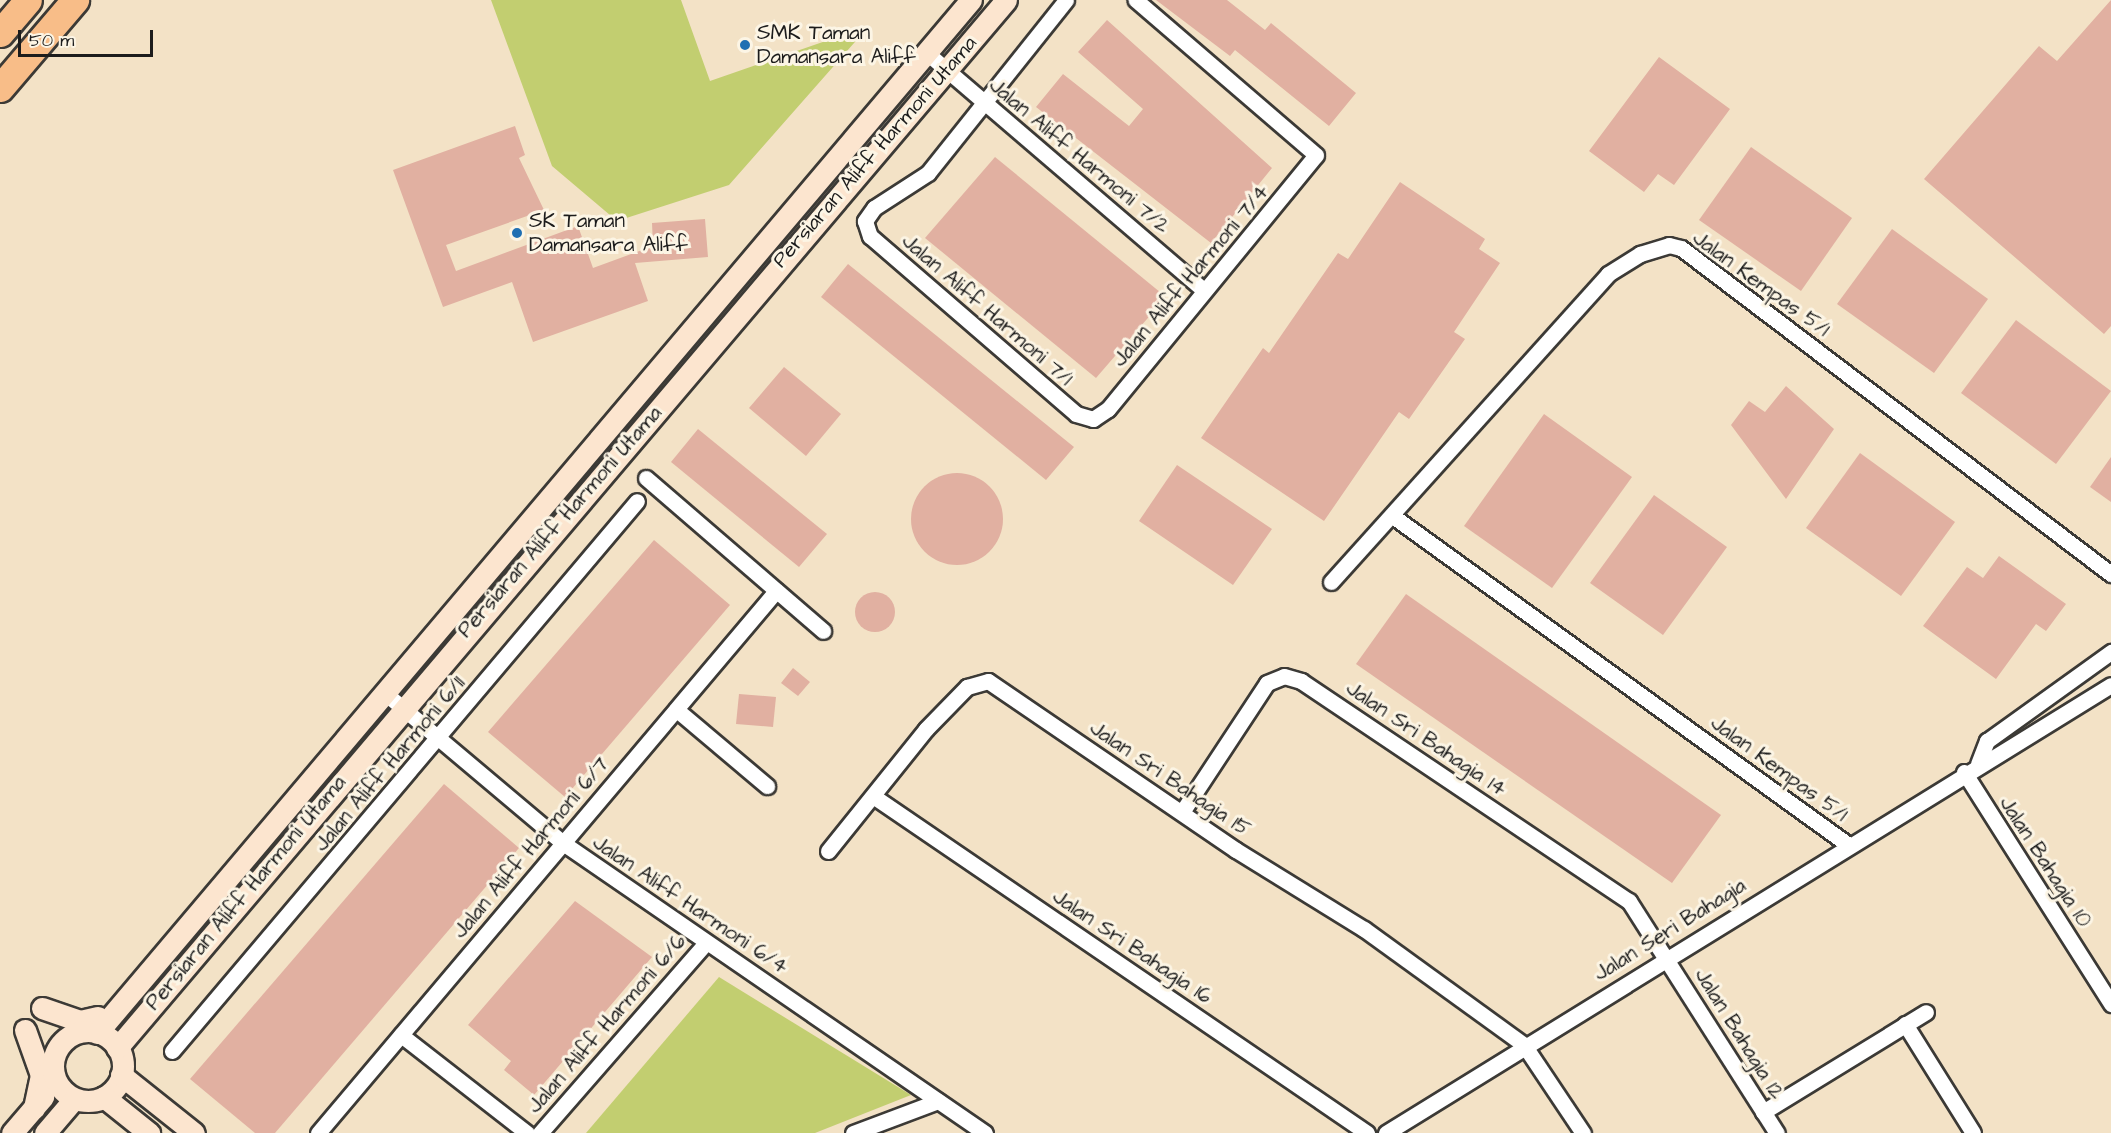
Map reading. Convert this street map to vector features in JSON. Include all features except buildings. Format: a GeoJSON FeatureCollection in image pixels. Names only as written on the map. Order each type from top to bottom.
{"type":"FeatureCollection","features":[{"type":"Feature","properties":{"kind":"highway"},"geometry":{"type":"LineString","coordinates":[[0,33],[28,0]]}},
{"type":"Feature","properties":{"kind":"highway"},"geometry":{"type":"LineString","coordinates":[[0,88],[75,0]]}},
{"type":"Feature","properties":{"kind":"street","name":"Persiaran Aliff Harmoni Utama"},"geometry":{"type":"LineString","coordinates":[[97,1033],[971,0]]}},
{"type":"Feature","properties":{"kind":"street","name":"Persiaran Aliff Harmoni Utama"},"geometry":{"type":"LineString","coordinates":[[117,1047],[402,707],[1006,0]]}},
{"type":"Feature","properties":{"kind":"street"},"geometry":{"type":"LineString","coordinates":[[985,104],[1066,0]]}},
{"type":"Feature","properties":{"kind":"street","name":"Jalan Aliff Harmoni 7/4"},"geometry":{"type":"LineString","coordinates":[[1093,419],[1108,409],[1316,155],[1136,0]]}},
{"type":"Feature","properties":{"kind":"street","name":"Jalan Aliff Harmoni 7/2"},"geometry":{"type":"LineString","coordinates":[[927,54],[1204,290]]}},
{"type":"Feature","properties":{"kind":"street","name":"Jalan Aliff Harmoni 7/1"},"geometry":{"type":"LineString","coordinates":[[985,104],[928,173],[874,208],[865,221],[870,236],[1076,414],[1093,419]]}},
{"type":"Feature","properties":{"kind":"street","name":"Jalan Kempas 5/1"},"geometry":{"type":"LineString","coordinates":[[1331,582],[1394,517],[1608,274],[1640,254],[1670,245],[2111,574]]}},
{"type":"Feature","properties":{"kind":"street"},"geometry":{"type":"LineString","coordinates":[[646,478],[823,630]]}},
{"type":"Feature","properties":{"kind":"street","name":"Jalan Aliff Harmoni 6/11"},"geometry":{"type":"LineString","coordinates":[[172,1051],[438,741],[637,501]]}},
{"type":"Feature","properties":{"kind":"street","name":"Jalan Kempas 5/1"},"geometry":{"type":"LineString","coordinates":[[1394,517],[1847,844]]}},
{"type":"Feature","properties":{"kind":"street","name":"Jalan Aliff Harmoni 6/7"},"geometry":{"type":"LineString","coordinates":[[318,1133],[678,710],[776,591]]}},
{"type":"Feature","properties":{"kind":"street"},"geometry":{"type":"LineString","coordinates":[[1978,764],[1987,741],[2111,652]]}},
{"type":"Feature","properties":{"kind":"street","name":"Jalan Sri Bahagia 14"},"geometry":{"type":"LineString","coordinates":[[1182,812],[1267,683],[1284,676],[1301,681],[1629,901],[1666,957]]}},
{"type":"Feature","properties":{"kind":"street","name":"Jalan Sri Bahagia 15"},"geometry":{"type":"LineString","coordinates":[[828,851],[967,687],[988,681],[1182,812],[1364,929],[1524,1045]]}},
{"type":"Feature","properties":{"kind":"street","name":"Jalan Seri Bahagia"},"geometry":{"type":"LineString","coordinates":[[1386,1133],[1847,844],[2111,685]]}},
{"type":"Feature","properties":{"kind":"street","name":"Jalan Aliff Harmoni 6/4"},"geometry":{"type":"LineString","coordinates":[[385,693],[438,741],[563,843],[985,1133]]}},
{"type":"Feature","properties":{"kind":"street"},"geometry":{"type":"LineString","coordinates":[[678,710],[767,786]]}},
{"type":"Feature","properties":{"kind":"street","name":"Jalan Bahagia 10"},"geometry":{"type":"LineString","coordinates":[[1964,772],[2111,1004]]}},
{"type":"Feature","properties":{"kind":"street","name":"Jalan Sri Bahagia 16"},"geometry":{"type":"LineString","coordinates":[[873,796],[1367,1133]]}},
{"type":"Feature","properties":{"kind":"street","name":"Jalan Aliff Harmoni 6/6"},"geometry":{"type":"LineString","coordinates":[[540,1133],[706,943]]}},
{"type":"Feature","properties":{"kind":"street","name":"Jalan Bahagia 12"},"geometry":{"type":"LineString","coordinates":[[1666,957],[1777,1133]]}},
{"type":"Feature","properties":{"kind":"street"},"geometry":{"type":"LineString","coordinates":[[42,1008],[80,1021],[119,1006]]}},
{"type":"Feature","properties":{"kind":"street"},"geometry":{"type":"LineString","coordinates":[[1764,1112],[1926,1012]]}},
{"type":"Feature","properties":{"kind":"street"},"geometry":{"type":"LineString","coordinates":[[1905,1024],[1973,1133]]}},
{"type":"Feature","properties":{"kind":"street"},"geometry":{"type":"LineString","coordinates":[[26,1030],[41,1075],[34,1108]]}},
{"type":"Feature","properties":{"kind":"street"},"geometry":{"type":"LineString","coordinates":[[74,1099],[56,1082],[53,1061],[59,1046],[81,1032],[97,1033],[117,1047],[122,1075],[194,1133]]}},
{"type":"Feature","properties":{"kind":"street"},"geometry":{"type":"LineString","coordinates":[[401,1035],[527,1133]]}},
{"type":"Feature","properties":{"kind":"street"},"geometry":{"type":"LineString","coordinates":[[1524,1045],[1583,1133]]}},
{"type":"Feature","properties":{"kind":"street"},"geometry":{"type":"LineString","coordinates":[[104,1097],[122,1075]]}},
{"type":"Feature","properties":{"kind":"street"},"geometry":{"type":"LineString","coordinates":[[12,1133],[56,1082]]}},
{"type":"Feature","properties":{"kind":"street"},"geometry":{"type":"LineString","coordinates":[[45,1133],[74,1099],[104,1097],[149,1133]]}},
{"type":"Feature","properties":{"kind":"street"},"geometry":{"type":"LineString","coordinates":[[853,1133],[938,1101]]}},
{"type":"Feature","properties":{"kind":"green space"},"geometry":{"type":"Polygon","coordinates":[[[491,0],[681,0],[710,81],[869,26],[729,185],[617,221],[552,166],[491,0]]]}},
{"type":"Feature","properties":{"kind":"green space"},"geometry":{"type":"Polygon","coordinates":[[[719,977],[911,1095],[815,1133],[586,1133],[719,977]]]}},
{"type":"Feature","properties":{"kind":"place","name":"SMK Taman Damansara Aliff"},"geometry":{"type":"Point","coordinates":[745,45]}},
{"type":"Feature","properties":{"kind":"place","name":"SK Taman Damansara Aliff"},"geometry":{"type":"Point","coordinates":[517,233]}}]}
